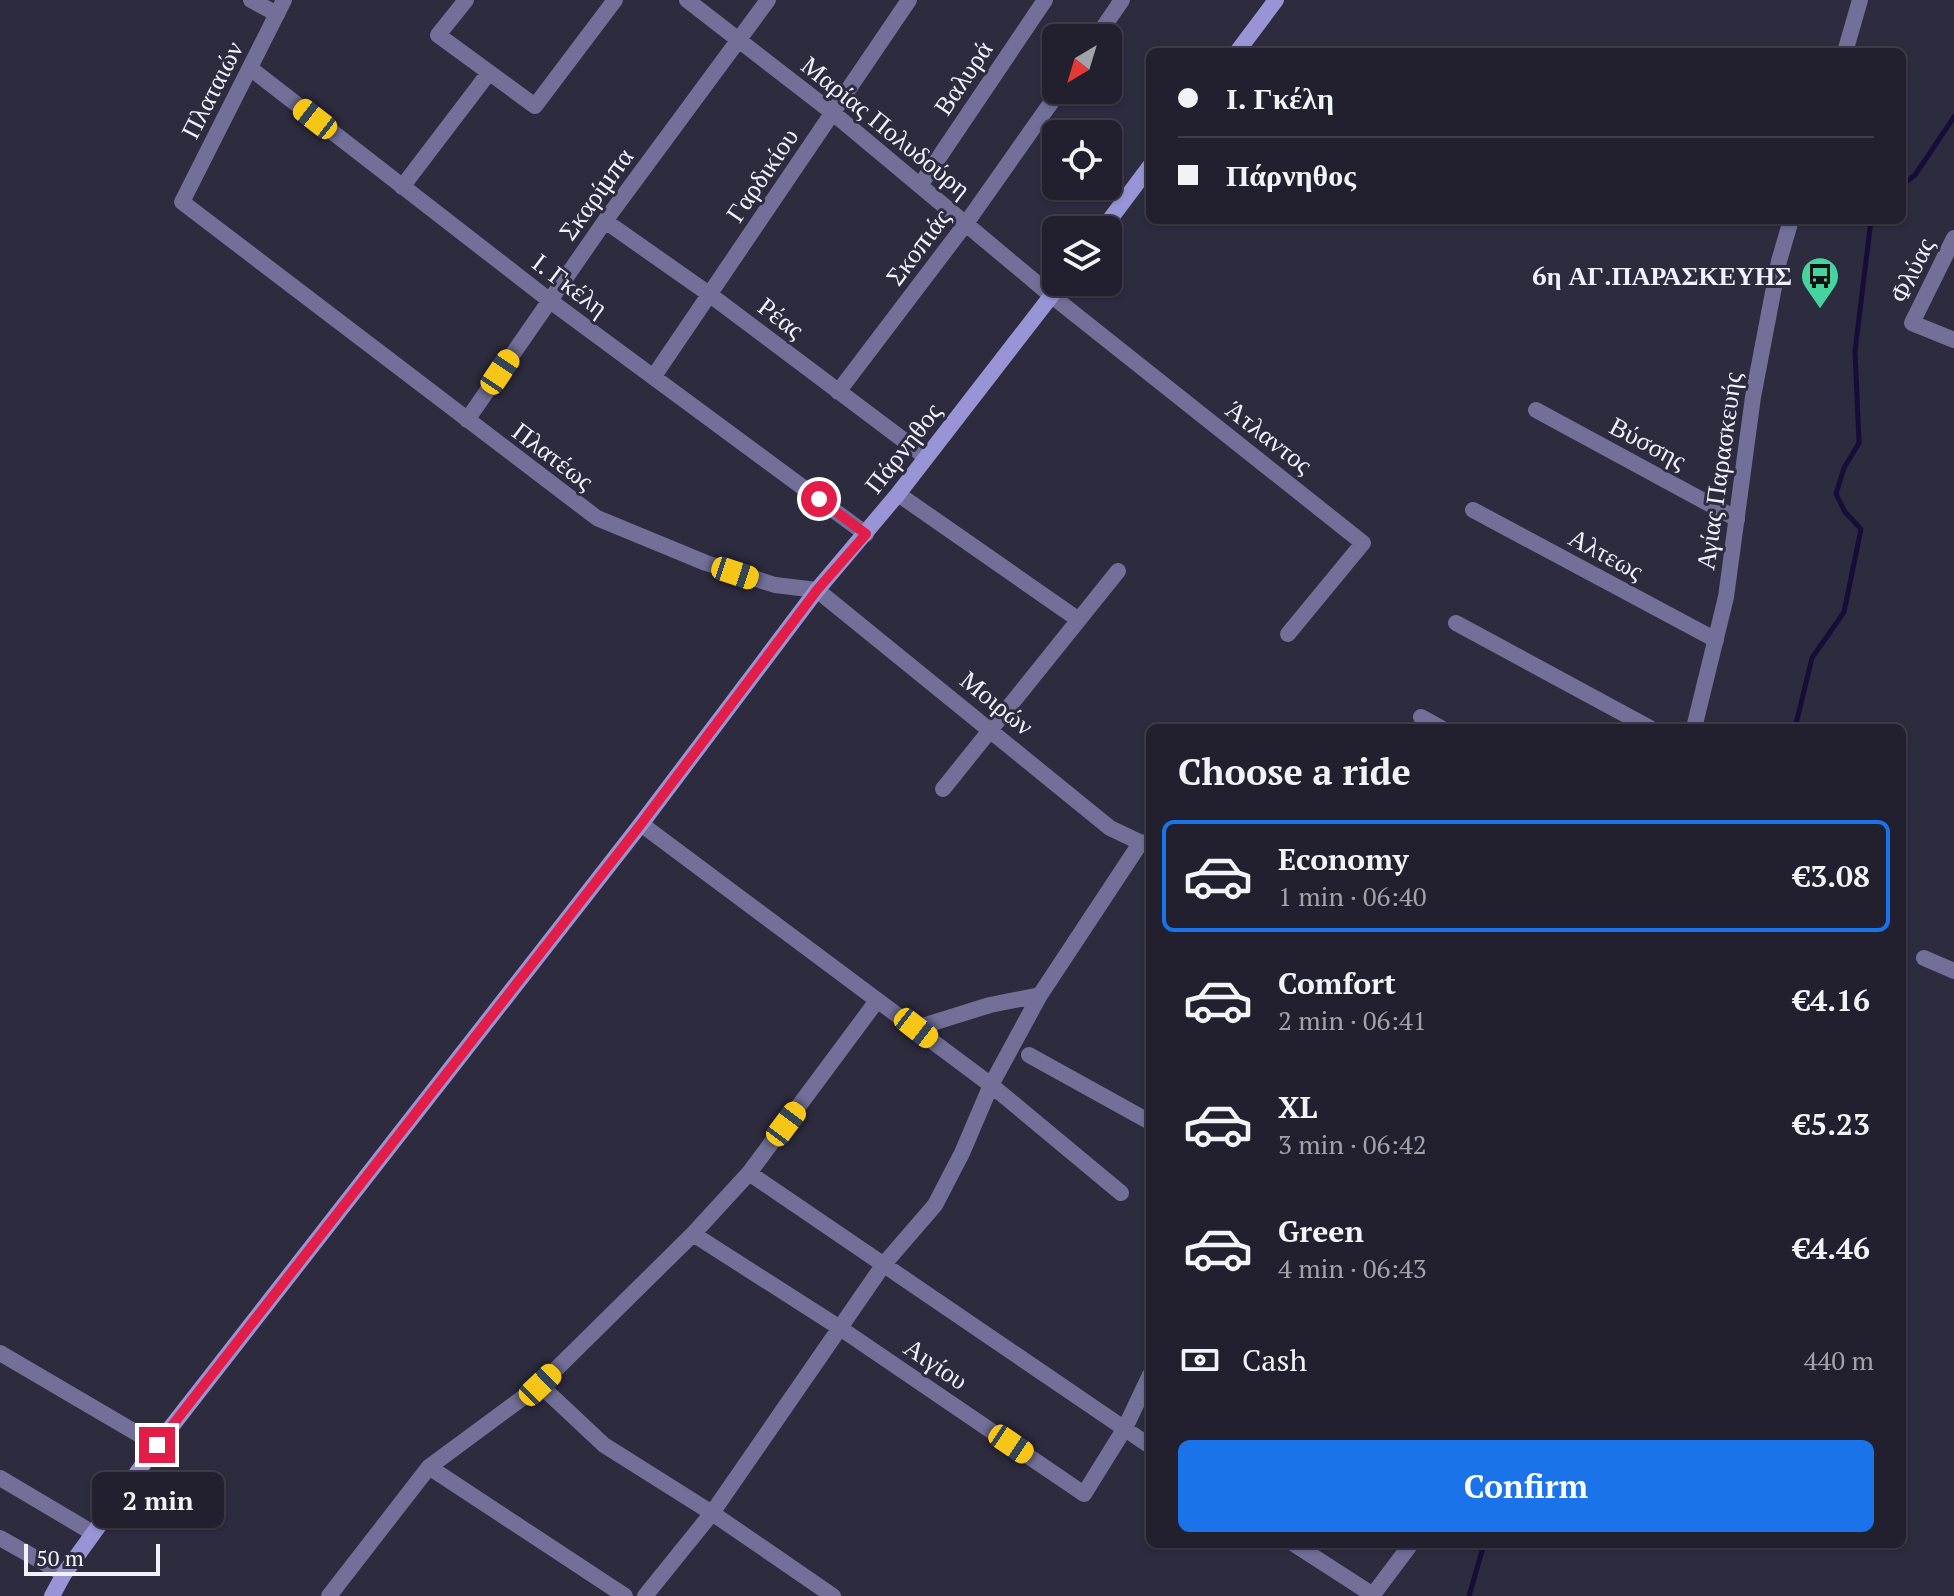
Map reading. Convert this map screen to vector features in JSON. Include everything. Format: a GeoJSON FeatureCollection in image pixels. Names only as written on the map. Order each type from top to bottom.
{"type":"FeatureCollection","features":[{"type":"Feature","properties":{"kind":"main road"},"geometry":{"type":"LineString","coordinates":[[1240,48],[1276,0]]}},
{"type":"Feature","properties":{"kind":"main road"},"geometry":{"type":"LineString","coordinates":[[1112,216],[1146,171]]}},
{"type":"Feature","properties":{"kind":"main road","name":"Πάρνηθος"},"geometry":{"type":"LineString","coordinates":[[52,1596],[64,1574],[157,1445],[641,824],[817,590],[898,494],[1052,296]]}},
{"type":"Feature","properties":{"kind":"street"},"geometry":{"type":"LineString","coordinates":[[251,0],[280,7]]}},
{"type":"Feature","properties":{"kind":"street"},"geometry":{"type":"LineString","coordinates":[[466,0],[438,35],[535,106],[615,0]]}},
{"type":"Feature","properties":{"kind":"street","name":"Μαρίας Πολυδούρη"},"geometry":{"type":"LineString","coordinates":[[687,0],[921,184],[1042,287]]}},
{"type":"Feature","properties":{"kind":"street","name":"Σκαρίμπα"},"geometry":{"type":"LineString","coordinates":[[467,420],[605,221],[768,0]]}},
{"type":"Feature","properties":{"kind":"street","name":"Γαρδικίου"},"geometry":{"type":"LineString","coordinates":[[654,376],[909,0]]}},
{"type":"Feature","properties":{"kind":"street","name":"Βαλυρά"},"geometry":{"type":"LineString","coordinates":[[921,184],[1045,0]]}},
{"type":"Feature","properties":{"kind":"street"},"geometry":{"type":"LineString","coordinates":[[1106,24],[1122,0]]}},
{"type":"Feature","properties":{"kind":"street"},"geometry":{"type":"LineString","coordinates":[[1846,48],[1857,1]]}},
{"type":"Feature","properties":{"kind":"street","name":"Πλαταιών"},"geometry":{"type":"LineString","coordinates":[[182,202],[280,7]]}},
{"type":"Feature","properties":{"kind":"street","name":"Ι. Γκέλη"},"geometry":{"type":"LineString","coordinates":[[250,68],[549,300],[866,534]]}},
{"type":"Feature","properties":{"kind":"street"},"geometry":{"type":"LineString","coordinates":[[402,187],[488,74]]}},
{"type":"Feature","properties":{"kind":"street","name":"Σκοπιάς"},"geometry":{"type":"LineString","coordinates":[[838,392],[967,222],[1050,104]]}},
{"type":"Feature","properties":{"kind":"street","name":"Πλατέως"},"geometry":{"type":"LineString","coordinates":[[182,202],[576,505],[614,526],[764,582],[817,590]]}},
{"type":"Feature","properties":{"kind":"street","name":"Ρέας"},"geometry":{"type":"LineString","coordinates":[[605,221],[709,294],[926,457]]}},
{"type":"Feature","properties":{"kind":"street","name":"Αγίας Παρασκευής"},"geometry":{"type":"LineString","coordinates":[[1695,724],[1726,597],[1760,357],[1790,224]]}},
{"type":"Feature","properties":{"kind":"street","name":"Φλύας"},"geometry":{"type":"LineString","coordinates":[[1954,238],[1912,323],[1954,340]]}},
{"type":"Feature","properties":{"kind":"street","name":"Άτλαντος"},"geometry":{"type":"LineString","coordinates":[[1052,296],[1363,543],[1288,634]]}},
{"type":"Feature","properties":{"kind":"street","name":"Βύσσης"},"geometry":{"type":"LineString","coordinates":[[1536,410],[1737,519]]}},
{"type":"Feature","properties":{"kind":"street"},"geometry":{"type":"LineString","coordinates":[[898,494],[1079,620]]}},
{"type":"Feature","properties":{"kind":"street","name":"Αλτεως"},"geometry":{"type":"LineString","coordinates":[[1473,510],[1716,640]]}},
{"type":"Feature","properties":{"kind":"street"},"geometry":{"type":"LineString","coordinates":[[943,789],[1118,571]]}},
{"type":"Feature","properties":{"kind":"street","name":"Μοιρών"},"geometry":{"type":"LineString","coordinates":[[817,590],[1110,828],[1146,845]]}},
{"type":"Feature","properties":{"kind":"street"},"geometry":{"type":"LineString","coordinates":[[1456,623],[1643,724]]}},
{"type":"Feature","properties":{"kind":"street"},"geometry":{"type":"LineString","coordinates":[[1421,717],[1434,724]]}},
{"type":"Feature","properties":{"kind":"street"},"geometry":{"type":"LineString","coordinates":[[641,824],[991,1085],[1121,1193]]}},
{"type":"Feature","properties":{"kind":"street"},"geometry":{"type":"LineString","coordinates":[[645,1596],[712,1513],[884,1264],[935,1205],[962,1153],[991,1085],[1040,995],[1146,845]]}},
{"type":"Feature","properties":{"kind":"street"},"geometry":{"type":"LineString","coordinates":[[1924,958],[1954,971]]}},
{"type":"Feature","properties":{"kind":"street"},"geometry":{"type":"LineString","coordinates":[[916,1028],[990,1005],[1040,995]]}},
{"type":"Feature","properties":{"kind":"street"},"geometry":{"type":"LineString","coordinates":[[330,1595],[429,1467],[540,1385],[693,1234],[749,1173],[876,1002]]}},
{"type":"Feature","properties":{"kind":"street"},"geometry":{"type":"LineString","coordinates":[[1029,1055],[1146,1120]]}},
{"type":"Feature","properties":{"kind":"street","name":"Αιγίου"},"geometry":{"type":"LineString","coordinates":[[749,1173],[1146,1443]]}},
{"type":"Feature","properties":{"kind":"street","name":"Αιγίου"},"geometry":{"type":"LineString","coordinates":[[693,1234],[840,1328],[1084,1494],[1125,1428]]}},
{"type":"Feature","properties":{"kind":"street"},"geometry":{"type":"LineString","coordinates":[[0,1353],[157,1445]]}},
{"type":"Feature","properties":{"kind":"street"},"geometry":{"type":"LineString","coordinates":[[1125,1428],[1146,1383]]}},
{"type":"Feature","properties":{"kind":"street"},"geometry":{"type":"LineString","coordinates":[[540,1385],[604,1445],[712,1513],[833,1596]]}},
{"type":"Feature","properties":{"kind":"street"},"geometry":{"type":"LineString","coordinates":[[429,1467],[625,1596]]}},
{"type":"Feature","properties":{"kind":"street"},"geometry":{"type":"LineString","coordinates":[[0,1478],[93,1533]]}},
{"type":"Feature","properties":{"kind":"street"},"geometry":{"type":"LineString","coordinates":[[0,1538],[64,1574]]}},
{"type":"Feature","properties":{"kind":"street"},"geometry":{"type":"LineString","coordinates":[[1300,1548],[1373,1595],[1408,1548]]}},
{"type":"Feature","properties":{"kind":"waterway"},"geometry":{"type":"LineString","coordinates":[[1906,182],[1915,175],[1954,117]]}},
{"type":"Feature","properties":{"kind":"waterway"},"geometry":{"type":"LineString","coordinates":[[1796,724],[1812,658],[1844,612],[1861,529],[1845,512],[1836,494],[1844,468],[1859,443],[1855,351],[1871,224]]}},
{"type":"Feature","properties":{"kind":"waterway"},"geometry":{"type":"LineString","coordinates":[[1469,1596],[1483,1548]]}},
{"type":"Feature","properties":{"kind":"place","name":"6η ΑΓ.ΠΑΡΑΣΚΕΥΗΣ"},"geometry":{"type":"Point","coordinates":[1820,310]}},
{"type":"Feature","properties":{"kind":"route"},"geometry":{"type":"LineString","coordinates":[[157,1445],[641,824],[817,590],[866,534],[819,499]]}}]}
